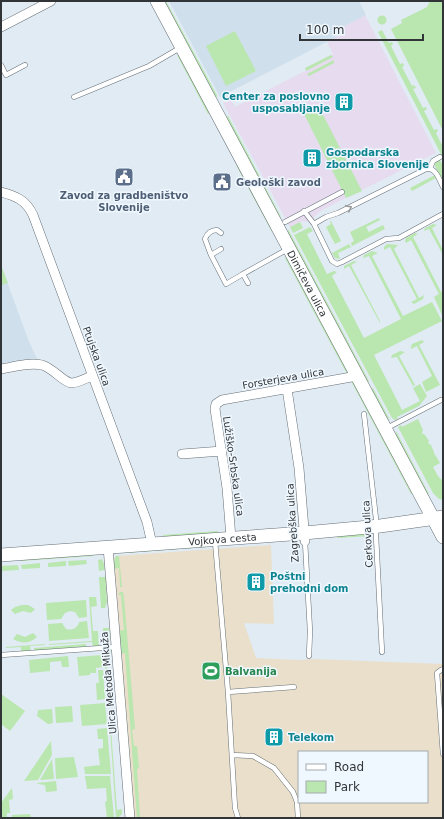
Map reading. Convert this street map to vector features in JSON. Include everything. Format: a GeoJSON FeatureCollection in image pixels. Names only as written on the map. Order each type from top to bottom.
{"type":"FeatureCollection","features":[{"type":"Feature","properties":{"kind":"street"},"geometry":{"type":"LineString","coordinates":[[1,27],[51,1]]}},
{"type":"Feature","properties":{"kind":"street","name":"Dimičeva ulica"},"geometry":{"type":"LineString","coordinates":[[157,1],[289,248],[353,376],[438,518],[443,537]]}},
{"type":"Feature","properties":{"kind":"street","name":"Ptujska ulica"},"geometry":{"type":"LineString","coordinates":[[1,192],[20,198],[30,209],[147,522],[152,544]]}},
{"type":"Feature","properties":{"kind":"street"},"geometry":{"type":"LineString","coordinates":[[1,370],[38,364],[52,369],[65,381],[71,382],[92,376]]}},
{"type":"Feature","properties":{"kind":"street","name":"Forsterjeva ulica"},"geometry":{"type":"LineString","coordinates":[[222,400],[353,376]]}},
{"type":"Feature","properties":{"kind":"street","name":"Zagrebška ulica"},"geometry":{"type":"LineString","coordinates":[[287,389],[299,468],[304,537]]}},
{"type":"Feature","properties":{"kind":"street","name":"Lužiško-Srbska ulica"},"geometry":{"type":"LineString","coordinates":[[222,400],[217,402],[215,408],[227,488],[232,538]]}},
{"type":"Feature","properties":{"kind":"street"},"geometry":{"type":"LineString","coordinates":[[182,454],[222,451]]}},
{"type":"Feature","properties":{"kind":"street","name":"Vojkova cesta"},"geometry":{"type":"LineString","coordinates":[[1,555],[214,539],[304,537],[438,518]]}},
{"type":"Feature","properties":{"kind":"street","name":"Ulica Metoda Mikuža"},"geometry":{"type":"LineString","coordinates":[[108,547],[130,818]]}},
{"type":"Feature","properties":{"kind":"lane"},"geometry":{"type":"LineString","coordinates":[[74,97],[149,66],[181,47]]}},
{"type":"Feature","properties":{"kind":"lane"},"geometry":{"type":"LineString","coordinates":[[1,65],[6,75],[25,65]]}},
{"type":"Feature","properties":{"kind":"lane"},"geometry":{"type":"LineString","coordinates":[[314,224],[430,168],[433,161],[440,157]]}},
{"type":"Feature","properties":{"kind":"lane"},"geometry":{"type":"LineString","coordinates":[[430,168],[435,172],[443,187]]}},
{"type":"Feature","properties":{"kind":"lane"},"geometry":{"type":"LineString","coordinates":[[286,222],[342,192]]}},
{"type":"Feature","properties":{"kind":"lane"},"geometry":{"type":"LineString","coordinates":[[304,211],[314,224],[332,261],[337,264],[386,239],[399,238],[443,214]]}},
{"type":"Feature","properties":{"kind":"lane"},"geometry":{"type":"LineString","coordinates":[[221,233],[218,230],[214,230],[210,232],[205,239],[211,255],[226,284],[289,248]]}},
{"type":"Feature","properties":{"kind":"lane"},"geometry":{"type":"LineString","coordinates":[[211,255],[220,249]]}},
{"type":"Feature","properties":{"kind":"lane"},"geometry":{"type":"LineString","coordinates":[[243,274],[248,283]]}},
{"type":"Feature","properties":{"kind":"lane"},"geometry":{"type":"LineString","coordinates":[[386,429],[441,400]]}},
{"type":"Feature","properties":{"kind":"lane","name":"Cerkova ulica"},"geometry":{"type":"LineString","coordinates":[[364,414],[376,517],[382,652]]}},
{"type":"Feature","properties":{"kind":"lane","name":"Zagrebška ulica"},"geometry":{"type":"LineString","coordinates":[[304,537],[310,631],[309,656]]}},
{"type":"Feature","properties":{"kind":"lane"},"geometry":{"type":"LineString","coordinates":[[214,539],[228,692],[235,808],[238,818]]}},
{"type":"Feature","properties":{"kind":"lane"},"geometry":{"type":"LineString","coordinates":[[1,655],[116,647]]}},
{"type":"Feature","properties":{"kind":"lane"},"geometry":{"type":"LineString","coordinates":[[443,669],[437,674],[443,754]]}},
{"type":"Feature","properties":{"kind":"lane"},"geometry":{"type":"LineString","coordinates":[[228,692],[294,687]]}},
{"type":"Feature","properties":{"kind":"lane"},"geometry":{"type":"LineString","coordinates":[[232,755],[253,756],[274,768],[293,792],[297,802],[298,818]]}},
{"type":"Feature","properties":{"kind":"shaded area"},"geometry":{"type":"Polygon","coordinates":[[[169,1],[359,1],[366,15],[341,28],[344,33],[220,97],[169,1]]]}},
{"type":"Feature","properties":{"kind":"shaded area"},"geometry":{"type":"Polygon","coordinates":[[[365,15],[436,153],[322,210],[308,222],[302,221],[290,227],[223,103],[231,99],[235,107],[306,71],[305,68],[333,54],[327,42],[344,33],[341,28],[365,15]]]}},
{"type":"Feature","properties":{"kind":"shaded area"},"geometry":{"type":"Polygon","coordinates":[[[1,265],[28,339],[38,361],[13,364],[11,362],[4,363],[4,366],[1,366],[1,265]]]}},
{"type":"Feature","properties":{"kind":"shaded area"},"geometry":{"type":"Polygon","coordinates":[[[271,545],[274,624],[244,623],[256,658],[443,664],[443,818],[132,818],[113,562],[116,556],[271,545]]]}},
{"type":"Feature","properties":{"kind":"green space"},"geometry":{"type":"Polygon","coordinates":[[[163,1],[166,1],[218,97],[215,96],[163,1]]]}},
{"type":"Feature","properties":{"kind":"green space"},"geometry":{"type":"Polygon","coordinates":[[[430,1],[443,1],[443,131],[391,29],[402,23],[401,20],[427,7],[430,1]]]}},
{"type":"Feature","properties":{"kind":"green space"},"geometry":{"type":"Polygon","coordinates":[[[382,15],[387,20],[382,25],[377,20],[382,15]]]}},
{"type":"Feature","properties":{"kind":"green space"},"geometry":{"type":"Polygon","coordinates":[[[382,30],[389,43],[392,42],[393,44],[391,46],[400,64],[403,63],[404,66],[402,67],[412,86],[414,85],[416,88],[413,89],[423,108],[426,107],[427,109],[424,111],[434,130],[437,129],[438,131],[436,133],[443,147],[443,158],[378,32],[382,30]]]}},
{"type":"Feature","properties":{"kind":"green space"},"geometry":{"type":"Polygon","coordinates":[[[235,31],[256,71],[226,86],[206,46],[235,31]]]}},
{"type":"Feature","properties":{"kind":"green space"},"geometry":{"type":"Polygon","coordinates":[[[177,55],[180,56],[210,113],[208,114],[177,55]]]}},
{"type":"Feature","properties":{"kind":"green space"},"geometry":{"type":"Polygon","coordinates":[[[331,55],[333,57],[306,71],[305,68],[331,55]]]}},
{"type":"Feature","properties":{"kind":"green space"},"geometry":{"type":"Polygon","coordinates":[[[334,60],[334,63],[309,76],[307,74],[334,60]]]}},
{"type":"Feature","properties":{"kind":"green space"},"geometry":{"type":"Polygon","coordinates":[[[318,105],[362,191],[346,198],[303,112],[318,105]]]}},
{"type":"Feature","properties":{"kind":"green space"},"geometry":{"type":"Polygon","coordinates":[[[228,116],[281,217],[279,216],[225,117],[228,116]]]}},
{"type":"Feature","properties":{"kind":"green space"},"geometry":{"type":"Polygon","coordinates":[[[440,160],[443,166],[443,183],[434,164],[440,160]]]}},
{"type":"Feature","properties":{"kind":"green space"},"geometry":{"type":"Polygon","coordinates":[[[236,165],[239,167],[274,231],[272,232],[236,165]]]}},
{"type":"Feature","properties":{"kind":"green space"},"geometry":{"type":"Polygon","coordinates":[[[435,175],[436,178],[412,191],[410,188],[435,175]]]}},
{"type":"Feature","properties":{"kind":"green space"},"geometry":{"type":"Polygon","coordinates":[[[379,218],[380,220],[366,227],[369,232],[383,225],[385,229],[352,246],[351,243],[354,241],[350,232],[379,218]]]}},
{"type":"Feature","properties":{"kind":"green space"},"geometry":{"type":"Polygon","coordinates":[[[331,221],[341,241],[335,244],[326,227],[331,224],[331,221]]]}},
{"type":"Feature","properties":{"kind":"green space"},"geometry":{"type":"Polygon","coordinates":[[[300,222],[303,228],[293,233],[290,227],[300,222]]]}},
{"type":"Feature","properties":{"kind":"green space"},"geometry":{"type":"Polygon","coordinates":[[[433,224],[437,225],[432,228],[443,250],[443,255],[429,229],[424,231],[425,228],[433,224]]]}},
{"type":"Feature","properties":{"kind":"green space"},"geometry":{"type":"Polygon","coordinates":[[[310,227],[313,231],[307,234],[327,274],[334,271],[337,272],[332,276],[364,338],[401,319],[369,256],[363,258],[364,255],[372,251],[378,253],[372,256],[403,316],[432,302],[442,321],[374,355],[402,410],[420,401],[413,388],[420,384],[427,396],[419,406],[397,417],[398,419],[395,420],[392,418],[294,235],[310,227]]]}},
{"type":"Feature","properties":{"kind":"green space"},"geometry":{"type":"Polygon","coordinates":[[[288,229],[369,381],[367,383],[288,234],[288,229]]]}},
{"type":"Feature","properties":{"kind":"green space"},"geometry":{"type":"Polygon","coordinates":[[[415,233],[418,234],[413,237],[441,292],[443,291],[443,317],[434,297],[439,294],[411,240],[406,243],[405,241],[406,238],[415,233]]]}},
{"type":"Feature","properties":{"kind":"green space"},"geometry":{"type":"Polygon","coordinates":[[[349,244],[351,247],[338,253],[340,259],[335,258],[332,253],[349,244]]]}},
{"type":"Feature","properties":{"kind":"green space"},"geometry":{"type":"Polygon","coordinates":[[[387,244],[398,245],[394,249],[419,298],[424,295],[423,299],[414,304],[411,302],[417,299],[390,247],[384,250],[384,247],[387,244]]]}},
{"type":"Feature","properties":{"kind":"green space"},"geometry":{"type":"Polygon","coordinates":[[[287,256],[350,374],[347,374],[285,258],[287,256]]]}},
{"type":"Feature","properties":{"kind":"green space"},"geometry":{"type":"Polygon","coordinates":[[[354,261],[357,262],[351,265],[380,323],[349,266],[344,269],[344,266],[354,261]]]}},
{"type":"Feature","properties":{"kind":"green space"},"geometry":{"type":"Polygon","coordinates":[[[1,265],[8,283],[1,285],[1,265]]]}},
{"type":"Feature","properties":{"kind":"green space"},"geometry":{"type":"Polygon","coordinates":[[[422,340],[424,342],[419,345],[440,385],[426,392],[422,382],[432,376],[417,346],[411,349],[412,344],[422,340]]]}},
{"type":"Feature","properties":{"kind":"green space"},"geometry":{"type":"Polygon","coordinates":[[[400,351],[405,352],[399,356],[415,385],[413,386],[397,357],[391,358],[392,355],[400,351]]]}},
{"type":"Feature","properties":{"kind":"green space"},"geometry":{"type":"Polygon","coordinates":[[[353,380],[412,494],[351,381],[353,380]]]}},
{"type":"Feature","properties":{"kind":"green space"},"geometry":{"type":"Polygon","coordinates":[[[373,388],[390,420],[387,418],[371,389],[373,388]]]}},
{"type":"Feature","properties":{"kind":"green space"},"geometry":{"type":"Polygon","coordinates":[[[418,419],[423,430],[422,433],[429,441],[428,443],[431,445],[434,454],[440,463],[433,467],[443,481],[443,500],[439,499],[433,493],[398,427],[401,425],[402,427],[418,419]]]}},
{"type":"Feature","properties":{"kind":"green space"},"geometry":{"type":"Polygon","coordinates":[[[396,431],[429,494],[427,494],[396,436],[396,431]]]}},
{"type":"Feature","properties":{"kind":"green space"},"geometry":{"type":"Polygon","coordinates":[[[218,531],[218,533],[163,537],[163,535],[218,531]]]}},
{"type":"Feature","properties":{"kind":"green space"},"geometry":{"type":"Polygon","coordinates":[[[371,534],[371,536],[337,538],[337,536],[371,534]]]}},
{"type":"Feature","properties":{"kind":"green space"},"geometry":{"type":"Polygon","coordinates":[[[207,545],[208,547],[126,553],[126,551],[207,545]]]}},
{"type":"Feature","properties":{"kind":"green space"},"geometry":{"type":"Polygon","coordinates":[[[93,554],[93,556],[21,561],[21,559],[93,554]]]}},
{"type":"Feature","properties":{"kind":"green space"},"geometry":{"type":"Polygon","coordinates":[[[116,556],[119,556],[122,587],[120,587],[119,568],[114,569],[113,562],[116,556]]]}},
{"type":"Feature","properties":{"kind":"green space"},"geometry":{"type":"Polygon","coordinates":[[[102,559],[105,570],[99,571],[98,560],[102,559]]]}},
{"type":"Feature","properties":{"kind":"green space"},"geometry":{"type":"Polygon","coordinates":[[[86,560],[87,564],[69,566],[68,561],[86,560]]]}},
{"type":"Feature","properties":{"kind":"green space"},"geometry":{"type":"Polygon","coordinates":[[[66,561],[66,566],[48,567],[48,563],[66,561]]]}},
{"type":"Feature","properties":{"kind":"green space"},"geometry":{"type":"Polygon","coordinates":[[[40,563],[40,568],[22,569],[21,565],[40,563]]]}},
{"type":"Feature","properties":{"kind":"green space"},"geometry":{"type":"Polygon","coordinates":[[[18,565],[19,570],[1,571],[1,566],[18,565]]]}},
{"type":"Feature","properties":{"kind":"green space"},"geometry":{"type":"Polygon","coordinates":[[[99,577],[106,577],[107,602],[105,608],[101,608],[99,577]]]}},
{"type":"Feature","properties":{"kind":"green space"},"geometry":{"type":"Polygon","coordinates":[[[120,592],[123,592],[124,598],[135,729],[132,730],[134,746],[137,746],[139,768],[137,769],[140,818],[137,818],[125,653],[120,654],[118,631],[124,630],[121,595],[118,595],[120,592]]]}},
{"type":"Feature","properties":{"kind":"green space"},"geometry":{"type":"Polygon","coordinates":[[[89,597],[96,597],[97,606],[91,607],[93,631],[98,631],[99,646],[93,647],[92,642],[49,645],[92,641],[89,597]]]}},
{"type":"Feature","properties":{"kind":"green space"},"geometry":{"type":"Polygon","coordinates":[[[86,600],[87,617],[79,618],[75,612],[70,611],[65,613],[61,619],[47,620],[46,603],[86,600]]]}},
{"type":"Feature","properties":{"kind":"green space"},"geometry":{"type":"Polygon","coordinates":[[[22,605],[28,605],[35,609],[31,613],[23,611],[15,614],[11,610],[22,605]]]}},
{"type":"Feature","properties":{"kind":"green space"},"geometry":{"type":"Polygon","coordinates":[[[87,621],[89,638],[49,641],[48,624],[62,623],[66,629],[70,630],[76,627],[79,622],[87,621]]]}},
{"type":"Feature","properties":{"kind":"green space"},"geometry":{"type":"Polygon","coordinates":[[[103,628],[109,628],[110,645],[104,646],[103,628]]]}},
{"type":"Feature","properties":{"kind":"green space"},"geometry":{"type":"Polygon","coordinates":[[[33,633],[37,637],[28,642],[19,642],[13,639],[17,634],[25,637],[33,633]]]}},
{"type":"Feature","properties":{"kind":"green space"},"geometry":{"type":"Polygon","coordinates":[[[45,644],[30,646],[31,651],[21,652],[21,647],[6,648],[6,647],[45,644]]]}},
{"type":"Feature","properties":{"kind":"green space"},"geometry":{"type":"Polygon","coordinates":[[[86,644],[86,647],[34,651],[34,648],[86,644]]]}},
{"type":"Feature","properties":{"kind":"green space"},"geometry":{"type":"Polygon","coordinates":[[[111,650],[111,654],[106,655],[108,699],[104,651],[111,650]]]}},
{"type":"Feature","properties":{"kind":"green space"},"geometry":{"type":"Polygon","coordinates":[[[102,655],[103,667],[96,668],[96,673],[79,676],[77,657],[102,655]]]}},
{"type":"Feature","properties":{"kind":"green space"},"geometry":{"type":"Polygon","coordinates":[[[68,656],[69,667],[62,667],[61,661],[50,662],[50,671],[30,673],[29,660],[68,656]]]}},
{"type":"Feature","properties":{"kind":"green space"},"geometry":{"type":"Polygon","coordinates":[[[98,670],[103,670],[105,699],[97,700],[96,683],[99,683],[98,670]]]}},
{"type":"Feature","properties":{"kind":"green space"},"geometry":{"type":"Polygon","coordinates":[[[1,694],[25,711],[10,731],[1,724],[1,694]]]}},
{"type":"Feature","properties":{"kind":"green space"},"geometry":{"type":"Polygon","coordinates":[[[105,703],[107,724],[82,726],[80,705],[105,703]]]}},
{"type":"Feature","properties":{"kind":"green space"},"geometry":{"type":"Polygon","coordinates":[[[72,706],[73,722],[56,723],[55,707],[72,706]]]}},
{"type":"Feature","properties":{"kind":"green space"},"geometry":{"type":"Polygon","coordinates":[[[52,709],[53,723],[48,724],[37,716],[38,710],[52,709]]]}},
{"type":"Feature","properties":{"kind":"green space"},"geometry":{"type":"Polygon","coordinates":[[[107,728],[111,774],[85,774],[84,767],[100,765],[98,749],[103,748],[103,739],[98,739],[97,729],[107,728]]]}},
{"type":"Feature","properties":{"kind":"green space"},"geometry":{"type":"Polygon","coordinates":[[[110,728],[117,810],[122,809],[122,814],[118,818],[116,818],[110,728]]]}},
{"type":"Feature","properties":{"kind":"green space"},"geometry":{"type":"Polygon","coordinates":[[[51,741],[52,755],[38,780],[24,781],[51,741]]]}},
{"type":"Feature","properties":{"kind":"green space"},"geometry":{"type":"Polygon","coordinates":[[[74,757],[78,777],[56,779],[55,758],[74,757]]]}},
{"type":"Feature","properties":{"kind":"green space"},"geometry":{"type":"Polygon","coordinates":[[[52,759],[54,779],[40,780],[52,759]]]}},
{"type":"Feature","properties":{"kind":"green space"},"geometry":{"type":"Polygon","coordinates":[[[85,776],[110,776],[114,818],[107,818],[105,802],[107,801],[106,788],[87,789],[85,776]]]}},
{"type":"Feature","properties":{"kind":"green space"},"geometry":{"type":"Polygon","coordinates":[[[56,781],[57,791],[46,792],[45,785],[37,783],[56,781]]]}},
{"type":"Feature","properties":{"kind":"green space"},"geometry":{"type":"Polygon","coordinates":[[[12,788],[13,799],[9,800],[10,813],[7,813],[7,818],[1,818],[1,803],[12,788]]]}},
{"type":"Feature","properties":{"kind":"green space"},"geometry":{"type":"Polygon","coordinates":[[[30,814],[31,818],[12,818],[12,815],[30,814]]]}},
{"type":"Feature","properties":{"kind":"place","name":"Center za poslovno usposabljanje"},"geometry":{"type":"Point","coordinates":[344,102]}},
{"type":"Feature","properties":{"kind":"place","name":"Gospodarska zbornica Slovenije"},"geometry":{"type":"Point","coordinates":[312,158]}},
{"type":"Feature","properties":{"kind":"place","name":"Zavod za gradbeništvo Slovenije"},"geometry":{"type":"Point","coordinates":[124,177]}},
{"type":"Feature","properties":{"kind":"place","name":"Geološki zavod"},"geometry":{"type":"Point","coordinates":[222,182]}},
{"type":"Feature","properties":{"kind":"place","name":"Poštni prehodni dom"},"geometry":{"type":"Point","coordinates":[256,582]}},
{"type":"Feature","properties":{"kind":"place","name":"Balvanija"},"geometry":{"type":"Point","coordinates":[211,671]}},
{"type":"Feature","properties":{"kind":"place","name":"Telekom"},"geometry":{"type":"Point","coordinates":[274,737]}}]}
